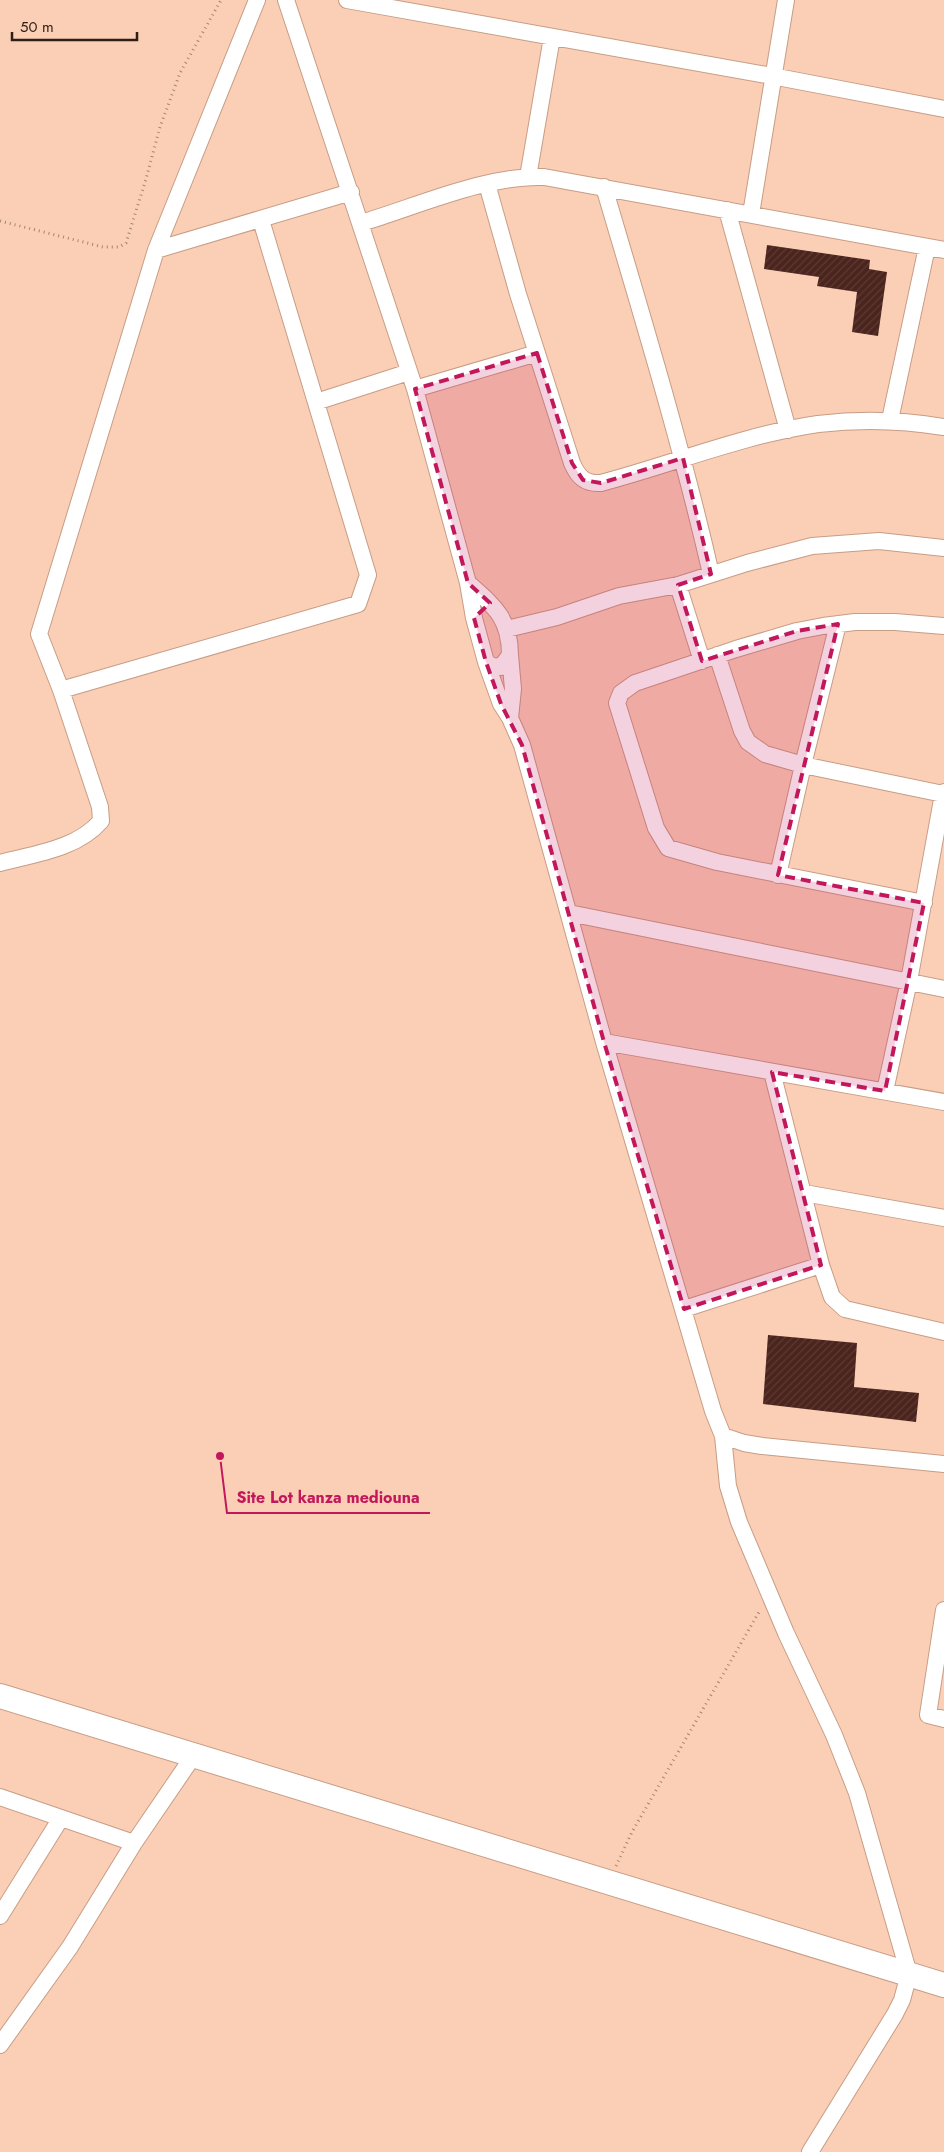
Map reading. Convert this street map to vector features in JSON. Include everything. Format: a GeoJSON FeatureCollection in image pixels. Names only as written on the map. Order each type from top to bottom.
{"type":"FeatureCollection","features":[{"type":"Feature","properties":{"kind":"street"},"geometry":{"type":"LineString","coordinates":[[0,863],[68,844],[94,829],[101,821],[100,807],[39,634],[156,250],[256,0]]}},
{"type":"Feature","properties":{"kind":"street"},"geometry":{"type":"LineString","coordinates":[[286,0],[415,389],[468,583],[474,618],[486,662],[501,704],[510,718],[527,764],[604,1042],[713,1411],[723,1436],[728,1486],[748,1546],[834,1735],[856,1793],[909,1974],[902,2000],[895,2014],[810,2152]]}},
{"type":"Feature","properties":{"kind":"street"},"geometry":{"type":"LineString","coordinates":[[347,0],[772,76],[944,109]]}},
{"type":"Feature","properties":{"kind":"street"},"geometry":{"type":"LineString","coordinates":[[750,214],[786,0]]}},
{"type":"Feature","properties":{"kind":"street"},"geometry":{"type":"LineString","coordinates":[[528,177],[552,37]]}},
{"type":"Feature","properties":{"kind":"street"},"geometry":{"type":"LineString","coordinates":[[361,223],[488,184],[528,177],[544,177],[944,250]]}},
{"type":"Feature","properties":{"kind":"street"},"geometry":{"type":"LineString","coordinates":[[488,184],[518,294],[572,463],[576,474],[583,480],[589,483],[601,483],[683,458],[788,430],[818,424],[890,420],[944,426]]}},
{"type":"Feature","properties":{"kind":"street"},"geometry":{"type":"LineString","coordinates":[[604,187],[647,327],[683,458],[711,574]]}},
{"type":"Feature","properties":{"kind":"street"},"geometry":{"type":"LineString","coordinates":[[156,250],[351,192]]}},
{"type":"Feature","properties":{"kind":"street"},"geometry":{"type":"LineString","coordinates":[[727,210],[788,430]]}},
{"type":"Feature","properties":{"kind":"street"},"geometry":{"type":"LineString","coordinates":[[60,690],[358,604],[368,575],[261,220]]}},
{"type":"Feature","properties":{"kind":"street"},"geometry":{"type":"LineString","coordinates":[[890,420],[927,247]]}},
{"type":"Feature","properties":{"kind":"street"},"geometry":{"type":"LineString","coordinates":[[415,389],[537,353]]}},
{"type":"Feature","properties":{"kind":"street"},"geometry":{"type":"LineString","coordinates":[[316,402],[409,372]]}},
{"type":"Feature","properties":{"kind":"street"},"geometry":{"type":"LineString","coordinates":[[506,629],[557,617],[619,596],[678,585],[793,550],[835,543],[879,541],[944,548]]}},
{"type":"Feature","properties":{"kind":"street"},"geometry":{"type":"LineString","coordinates":[[468,583],[497,609],[506,629],[513,689],[510,718]]}},
{"type":"Feature","properties":{"kind":"street"},"geometry":{"type":"LineString","coordinates":[[678,585],[748,742],[758,750],[765,754],[803,765],[944,793],[910,981],[885,1091]]}},
{"type":"Feature","properties":{"kind":"street"},"geometry":{"type":"LineString","coordinates":[[474,618],[483,608],[489,606],[497,609]]}},
{"type":"Feature","properties":{"kind":"street"},"geometry":{"type":"LineString","coordinates":[[924,903],[778,875],[671,850],[663,842],[656,828],[618,708],[618,698],[625,689],[635,683],[797,631],[838,624],[895,622],[944,626]]}},
{"type":"Feature","properties":{"kind":"street"},"geometry":{"type":"LineString","coordinates":[[778,875],[838,624]]}},
{"type":"Feature","properties":{"kind":"street"},"geometry":{"type":"LineString","coordinates":[[486,662],[492,666],[501,667],[510,655]]}},
{"type":"Feature","properties":{"kind":"street"},"geometry":{"type":"LineString","coordinates":[[568,913],[944,989]]}},
{"type":"Feature","properties":{"kind":"street"},"geometry":{"type":"LineString","coordinates":[[604,1042],[944,1102]]}},
{"type":"Feature","properties":{"kind":"street"},"geometry":{"type":"LineString","coordinates":[[772,1072],[821,1265],[832,1297],[840,1307],[944,1332]]}},
{"type":"Feature","properties":{"kind":"street"},"geometry":{"type":"LineString","coordinates":[[804,1193],[944,1218]]}},
{"type":"Feature","properties":{"kind":"street"},"geometry":{"type":"LineString","coordinates":[[684,1309],[821,1265]]}},
{"type":"Feature","properties":{"kind":"street"},"geometry":{"type":"LineString","coordinates":[[723,1436],[744,1443],[762,1446],[944,1464]]}},
{"type":"Feature","properties":{"kind":"street"},"geometry":{"type":"LineString","coordinates":[[944,1610],[928,1715],[944,1719]]}},
{"type":"Feature","properties":{"kind":"street"},"geometry":{"type":"LineString","coordinates":[[0,1696],[944,1985]]}},
{"type":"Feature","properties":{"kind":"street"},"geometry":{"type":"LineString","coordinates":[[0,2046],[70,1947],[134,1842],[194,1755]]}},
{"type":"Feature","properties":{"kind":"street"},"geometry":{"type":"LineString","coordinates":[[0,1797],[134,1842]]}},
{"type":"Feature","properties":{"kind":"street"},"geometry":{"type":"LineString","coordinates":[[0,1916],[61,1818]]}},
{"type":"Feature","properties":{"kind":"path"},"geometry":{"type":"LineString","coordinates":[[0,221],[103,247],[119,247],[126,243],[160,127],[180,73],[221,0]]}},
{"type":"Feature","properties":{"kind":"path"},"geometry":{"type":"LineString","coordinates":[[608,1882],[632,1832],[769,1595]]}},
{"type":"Feature","properties":{"kind":"highlighted area"},"geometry":{"type":"Polygon","coordinates":[[[537,353],[572,463],[583,480],[601,483],[683,458],[711,574],[678,585],[702,661],[797,631],[838,624],[778,875],[924,903],[885,1091],[772,1072],[821,1265],[684,1309],[604,1042],[522,745],[501,704],[486,662],[474,618],[490,603],[468,583],[415,389],[537,353]]]}},
{"type":"Feature","properties":{"kind":"building"},"geometry":{"type":"Polygon","coordinates":[[[767,245],[870,260],[869,269],[887,272],[878,336],[852,332],[857,292],[817,286],[819,277],[764,269],[767,245]]]}},
{"type":"Feature","properties":{"kind":"building"},"geometry":{"type":"Polygon","coordinates":[[[768,1335],[857,1343],[854,1387],[919,1393],[916,1422],[763,1404],[768,1335]]]}},
{"type":"Feature","properties":{"kind":"place","name":"Site Lot kanza mediouna"},"geometry":{"type":"Point","coordinates":[220,1456]}}]}
